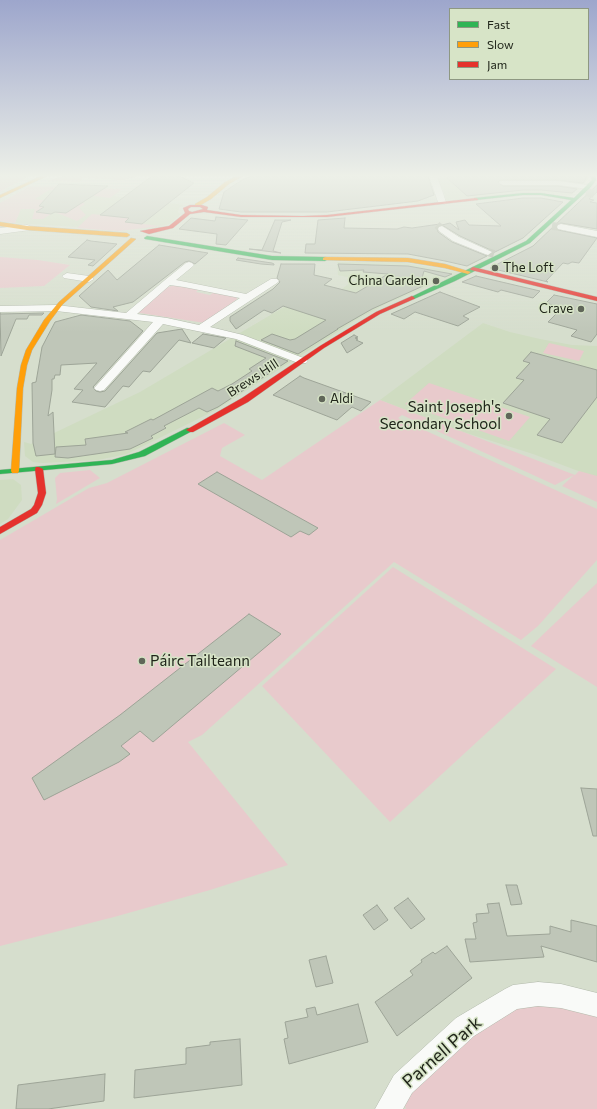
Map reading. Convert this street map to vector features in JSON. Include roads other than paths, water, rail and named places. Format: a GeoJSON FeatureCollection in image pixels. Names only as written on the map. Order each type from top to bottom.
{"type":"FeatureCollection","features":[{"type":"Feature","properties":{"kind":"street"},"geometry":{"type":"LineString","coordinates":[[0,231],[27,228],[130,237]]}},
{"type":"Feature","properties":{"kind":"street"},"geometry":{"type":"LineString","coordinates":[[148,235],[169,228]]}},
{"type":"Feature","properties":{"kind":"street"},"geometry":{"type":"LineString","coordinates":[[442,228],[456,239],[494,254]]}},
{"type":"Feature","properties":{"kind":"street","name":"Brews Hill"},"geometry":{"type":"LineString","coordinates":[[0,472],[112,462],[142,454],[219,415],[245,400],[345,332],[378,313],[439,287],[470,271],[494,254],[528,242],[550,228]]}},
{"type":"Feature","properties":{"kind":"street"},"geometry":{"type":"LineString","coordinates":[[563,228],[597,234]]}},
{"type":"Feature","properties":{"kind":"street"},"geometry":{"type":"LineString","coordinates":[[15,471],[20,388],[24,365],[37,334],[56,308],[89,279],[135,231],[148,235],[272,258],[408,260],[470,271],[597,299]]}},
{"type":"Feature","properties":{"kind":"street"},"geometry":{"type":"LineString","coordinates":[[130,316],[189,265]]}},
{"type":"Feature","properties":{"kind":"street"},"geometry":{"type":"LineString","coordinates":[[67,276],[89,279]]}},
{"type":"Feature","properties":{"kind":"street"},"geometry":{"type":"LineString","coordinates":[[202,328],[274,281]]}},
{"type":"Feature","properties":{"kind":"street"},"geometry":{"type":"LineString","coordinates":[[168,282],[248,297]]}},
{"type":"Feature","properties":{"kind":"street"},"geometry":{"type":"LineString","coordinates":[[0,309],[56,308],[161,320],[239,337],[302,361]]}},
{"type":"Feature","properties":{"kind":"street"},"geometry":{"type":"LineString","coordinates":[[100,388],[161,320]]}},
{"type":"Feature","properties":{"kind":"street"},"geometry":{"type":"LineString","coordinates":[[0,532],[34,511],[38,505],[42,492],[39,469]]}},
{"type":"Feature","properties":{"kind":"street","name":"Parnell Park"},"geometry":{"type":"LineString","coordinates":[[388,1109],[403,1084],[465,1027],[513,997],[538,994],[561,996],[597,1005]]}},
{"type":"Feature","properties":{"kind":"tunnel"},"geometry":{"type":"LineString","coordinates":[[488,252],[494,254]]}},
{"type":"Feature","properties":{"kind":"place","name":"The Loft"},"geometry":{"type":"Point","coordinates":[495,268]}},
{"type":"Feature","properties":{"kind":"place","name":"China Garden"},"geometry":{"type":"Point","coordinates":[436,281]}},
{"type":"Feature","properties":{"kind":"place","name":"Crave"},"geometry":{"type":"Point","coordinates":[581,309]}},
{"type":"Feature","properties":{"kind":"place","name":"Aldi"},"geometry":{"type":"Point","coordinates":[322,399]}},
{"type":"Feature","properties":{"kind":"place","name":"Saint Joseph's Secondary School"},"geometry":{"type":"Point","coordinates":[509,416]}},
{"type":"Feature","properties":{"kind":"place","name":"Páirc Tailteann"},"geometry":{"type":"Point","coordinates":[142,661]}}]}
